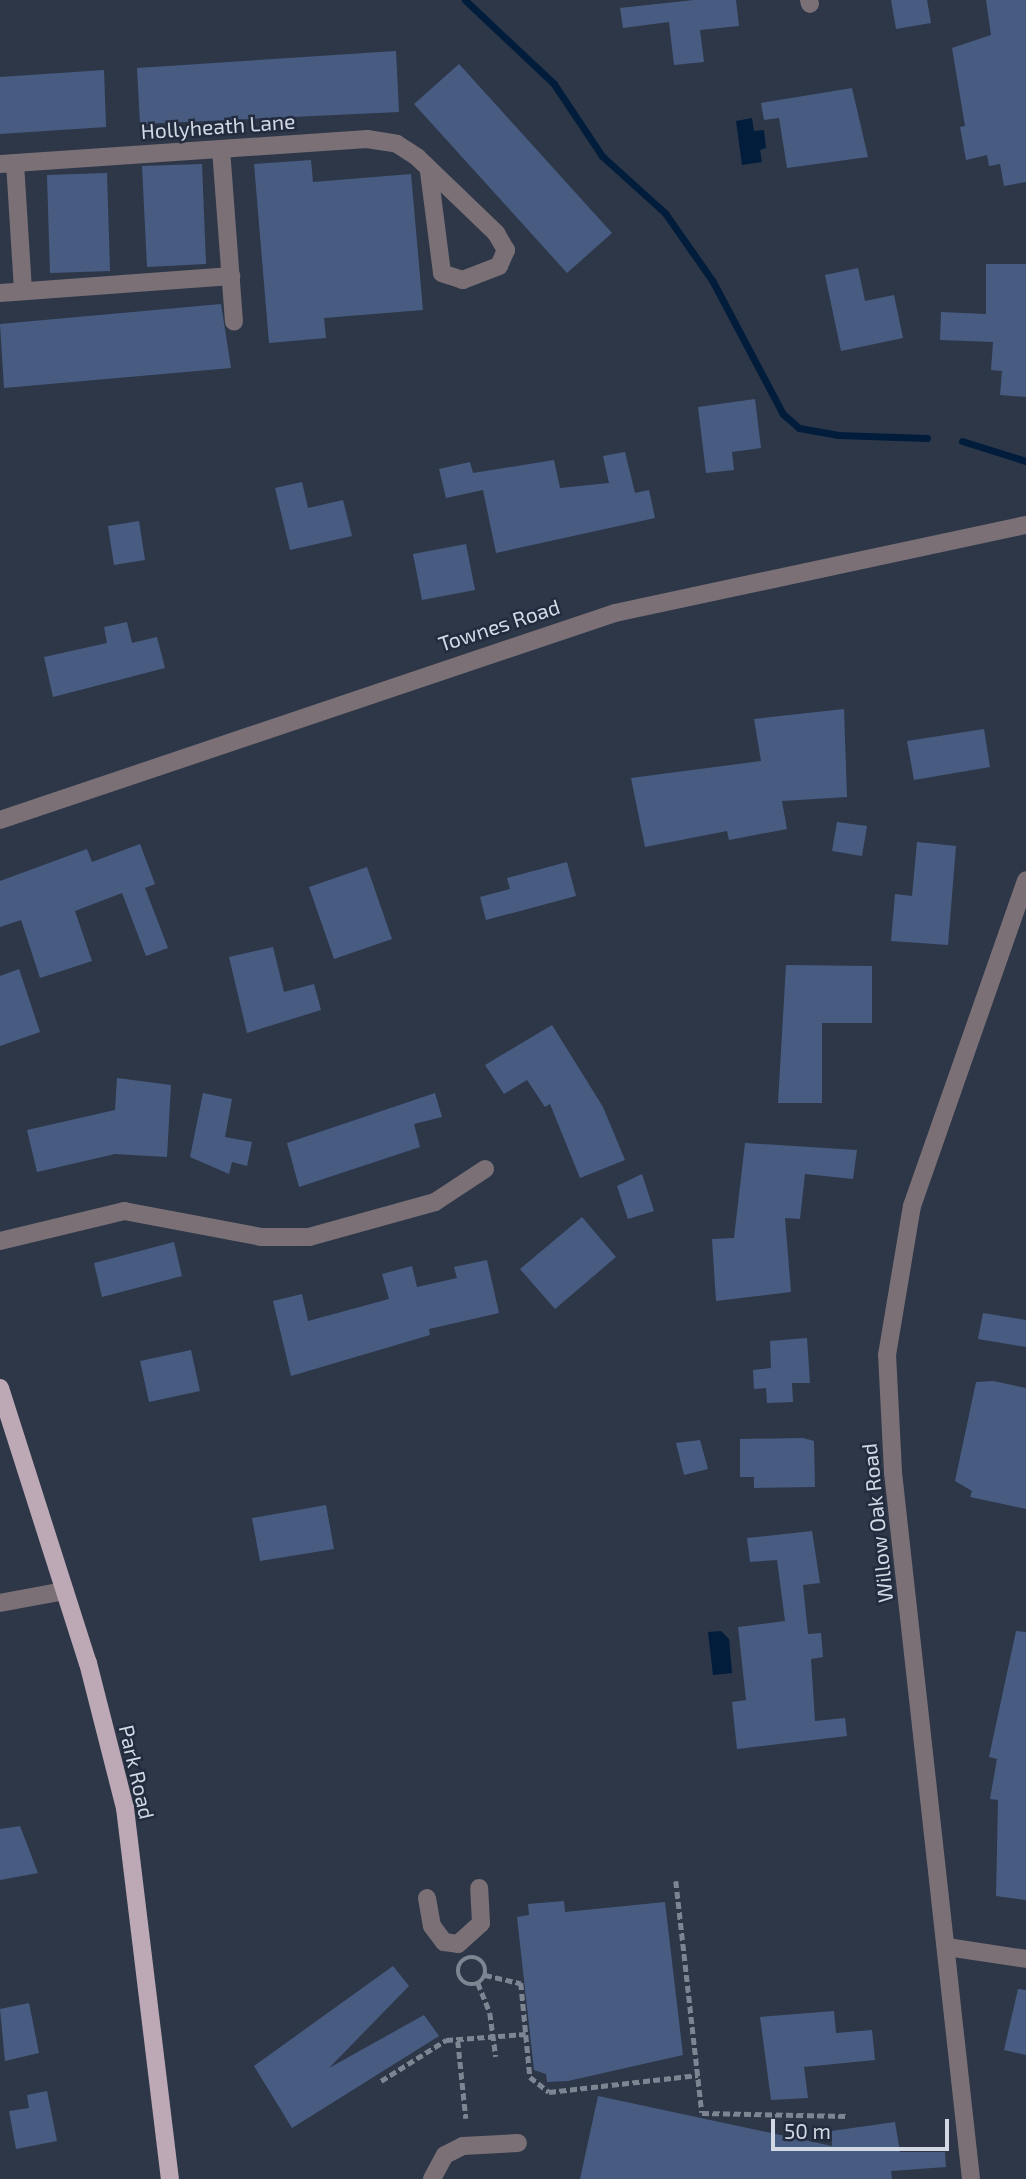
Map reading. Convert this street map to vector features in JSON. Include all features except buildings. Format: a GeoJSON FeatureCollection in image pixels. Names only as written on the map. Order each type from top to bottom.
{"type":"FeatureCollection","features":[{"type":"Feature","properties":{"kind":"main road","name":"Park Road"},"geometry":{"type":"LineString","coordinates":[[0,1388],[65,1591],[125,1808],[170,2179]]}},
{"type":"Feature","properties":{"kind":"street","name":"Hollyheath Lane"},"geometry":{"type":"LineString","coordinates":[[8,164],[367,139],[397,144],[429,171],[502,240],[499,266],[463,280],[442,272],[429,171]]}},
{"type":"Feature","properties":{"kind":"street"},"geometry":{"type":"LineString","coordinates":[[221,149],[234,322]]}},
{"type":"Feature","properties":{"kind":"street"},"geometry":{"type":"LineString","coordinates":[[8,164],[23,291]]}},
{"type":"Feature","properties":{"kind":"street"},"geometry":{"type":"LineString","coordinates":[[0,293],[231,276]]}},
{"type":"Feature","properties":{"kind":"street","name":"Townes Road"},"geometry":{"type":"LineString","coordinates":[[0,820],[615,613],[1026,525]]}},
{"type":"Feature","properties":{"kind":"street","name":"Willow Oak Road"},"geometry":{"type":"LineString","coordinates":[[971,2179],[893,1472],[887,1355],[914,1198],[1026,880]]}},
{"type":"Feature","properties":{"kind":"street"},"geometry":{"type":"LineString","coordinates":[[0,1241],[124,1212],[261,1237],[309,1237],[435,1202],[485,1169]]}},
{"type":"Feature","properties":{"kind":"street"},"geometry":{"type":"LineString","coordinates":[[0,1603],[65,1591]]}},
{"type":"Feature","properties":{"kind":"street"},"geometry":{"type":"LineString","coordinates":[[427,1898],[432,1926],[444,1942],[458,1944],[481,1923],[479,1888]]}},
{"type":"Feature","properties":{"kind":"street"},"geometry":{"type":"LineString","coordinates":[[947,1947],[1026,1959]]}},
{"type":"Feature","properties":{"kind":"street"},"geometry":{"type":"LineString","coordinates":[[432,2179],[445,2155],[463,2146],[518,2143]]}},
{"type":"Feature","properties":{"kind":"path"},"geometry":{"type":"LineString","coordinates":[[676,1881],[702,2113],[847,2116]]}},
{"type":"Feature","properties":{"kind":"path"},"geometry":{"type":"LineString","coordinates":[[478,1983],[460,1978],[463,1961],[479,1960],[485,1975]]}},
{"type":"Feature","properties":{"kind":"path"},"geometry":{"type":"LineString","coordinates":[[485,1975],[521,1983],[530,2077],[549,2092],[698,2075]]}},
{"type":"Feature","properties":{"kind":"path"},"geometry":{"type":"LineString","coordinates":[[478,1983],[485,1975]]}},
{"type":"Feature","properties":{"kind":"path"},"geometry":{"type":"LineString","coordinates":[[478,1983],[496,2057]]}},
{"type":"Feature","properties":{"kind":"path"},"geometry":{"type":"LineString","coordinates":[[381,2081],[446,2040],[526,2034]]}},
{"type":"Feature","properties":{"kind":"path"},"geometry":{"type":"LineString","coordinates":[[458,2041],[466,2119]]}},
{"type":"Feature","properties":{"kind":"water"},"geometry":{"type":"Polygon","coordinates":[[[752,118],[754,131],[764,130],[766,148],[760,150],[762,162],[742,165],[736,121],[752,118]]]}},
{"type":"Feature","properties":{"kind":"water"},"geometry":{"type":"Polygon","coordinates":[[[721,1631],[729,1639],[732,1673],[713,1675],[708,1632],[721,1631]]]}},
{"type":"Feature","properties":{"kind":"waterway"},"geometry":{"type":"LineString","coordinates":[[465,0],[554,84],[602,156],[665,213],[712,280],[783,414],[799,428],[838,435],[927,438]]}},
{"type":"Feature","properties":{"kind":"waterway"},"geometry":{"type":"LineString","coordinates":[[962,441],[1026,461]]}}]}
